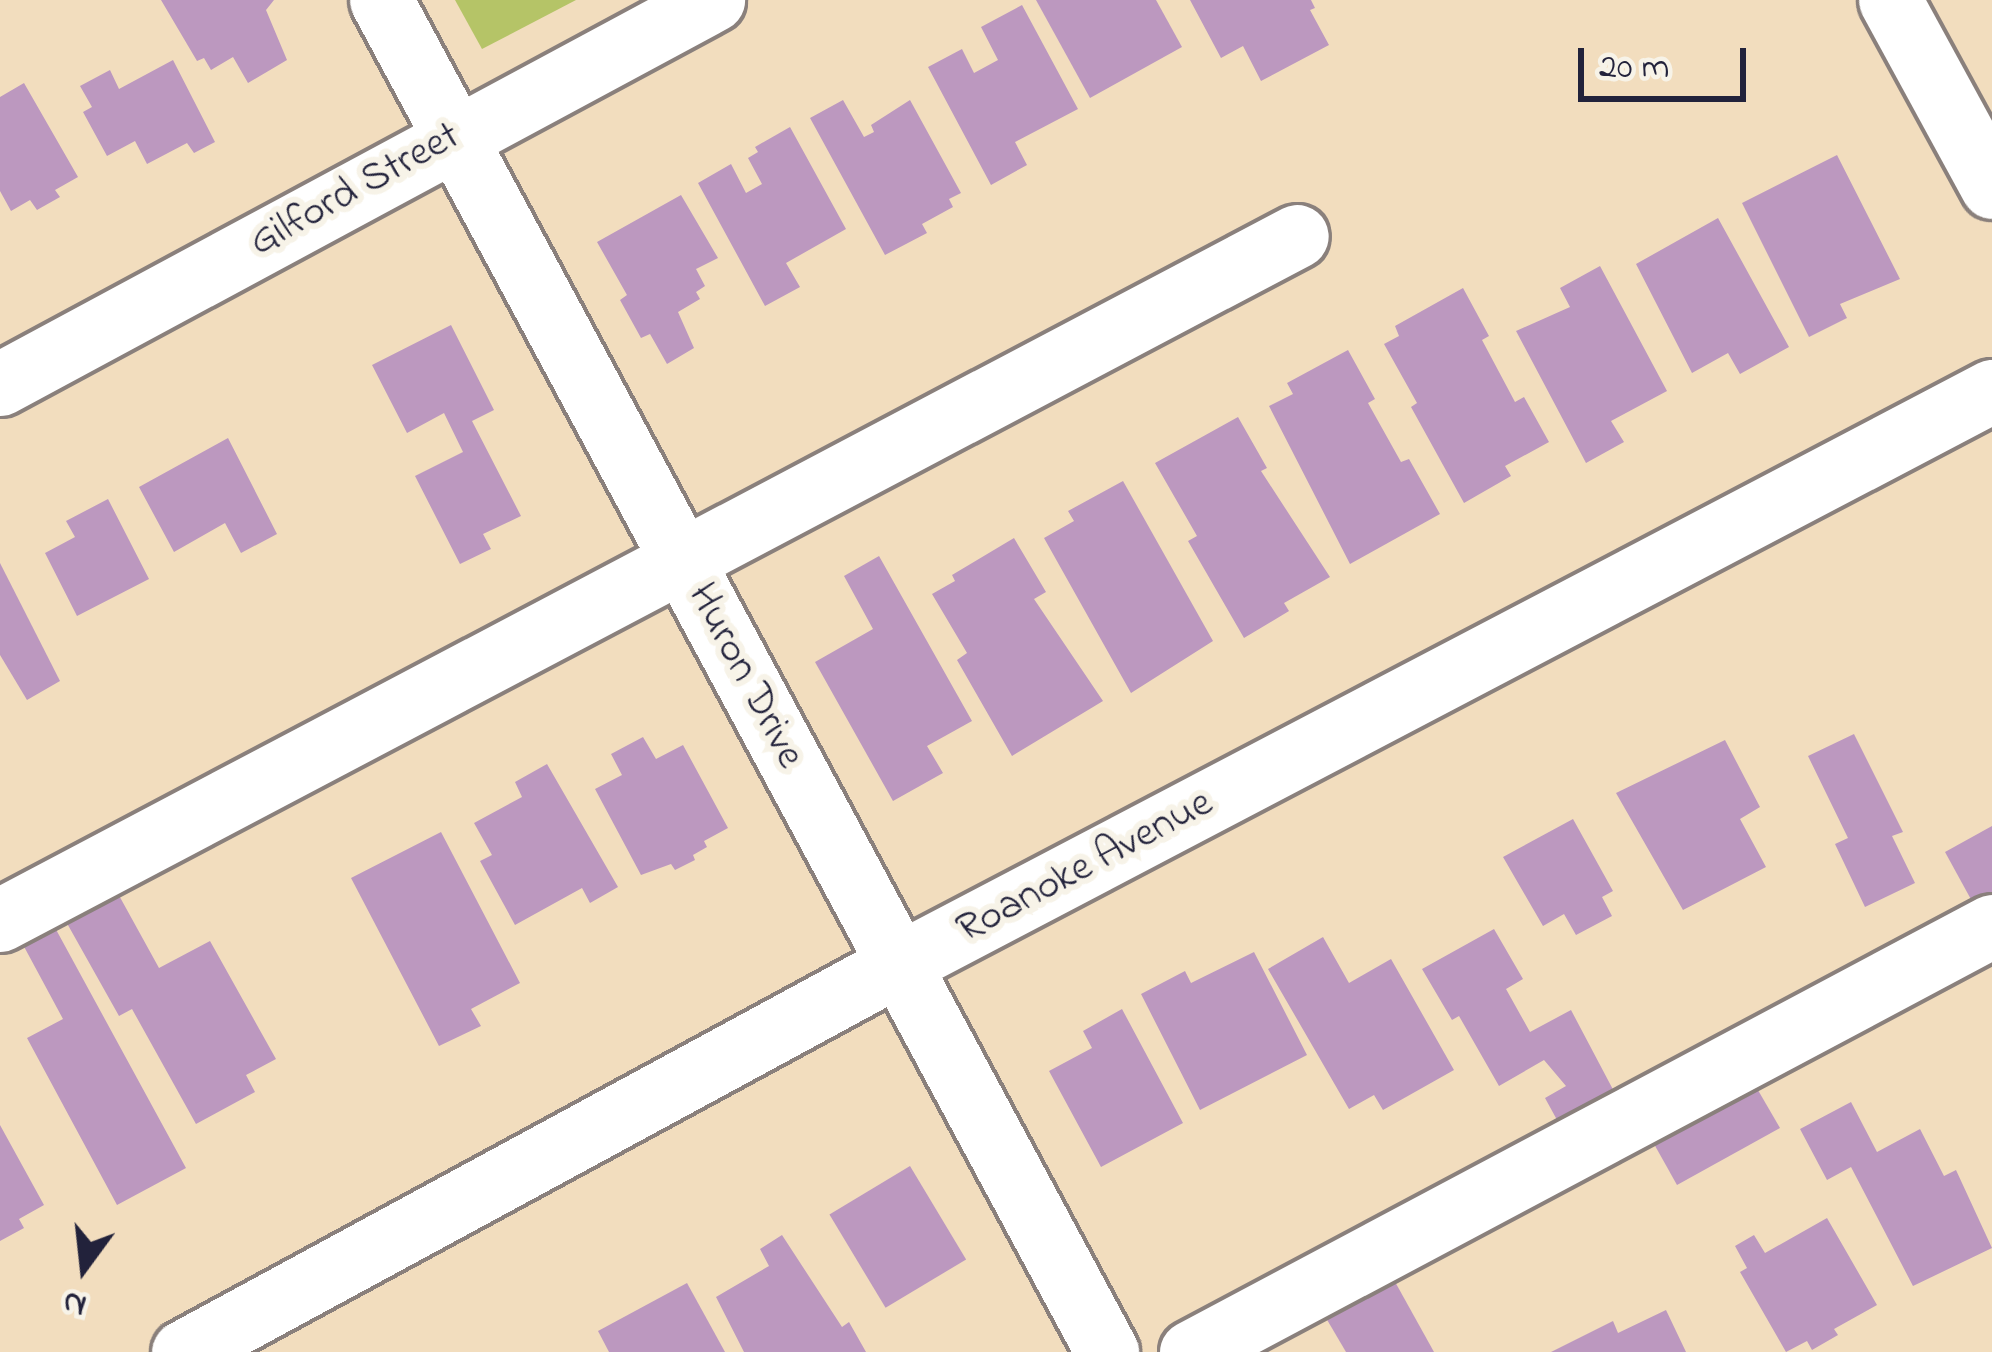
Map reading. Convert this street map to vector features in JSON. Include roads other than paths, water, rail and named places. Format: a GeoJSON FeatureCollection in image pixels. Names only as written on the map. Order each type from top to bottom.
{"type":"FeatureCollection","features":[{"type":"Feature","properties":{"kind":"street","name":"Huron Drive"},"geometry":{"type":"LineString","coordinates":[[381,0],[1107,1352]]}},
{"type":"Feature","properties":{"kind":"street","name":"Gilford Street"},"geometry":{"type":"LineString","coordinates":[[0,384],[712,0]]}},
{"type":"Feature","properties":{"kind":"street"},"geometry":{"type":"LineString","coordinates":[[1890,0],[1992,187]]}},
{"type":"Feature","properties":{"kind":"street"},"geometry":{"type":"LineString","coordinates":[[0,920],[1298,236]]}},
{"type":"Feature","properties":{"kind":"street","name":"Roanoke Avenue"},"geometry":{"type":"LineString","coordinates":[[183,1352],[899,964],[1992,391]]}},
{"type":"Feature","properties":{"kind":"street"},"geometry":{"type":"LineString","coordinates":[[1191,1352],[1992,926]]}}]}
